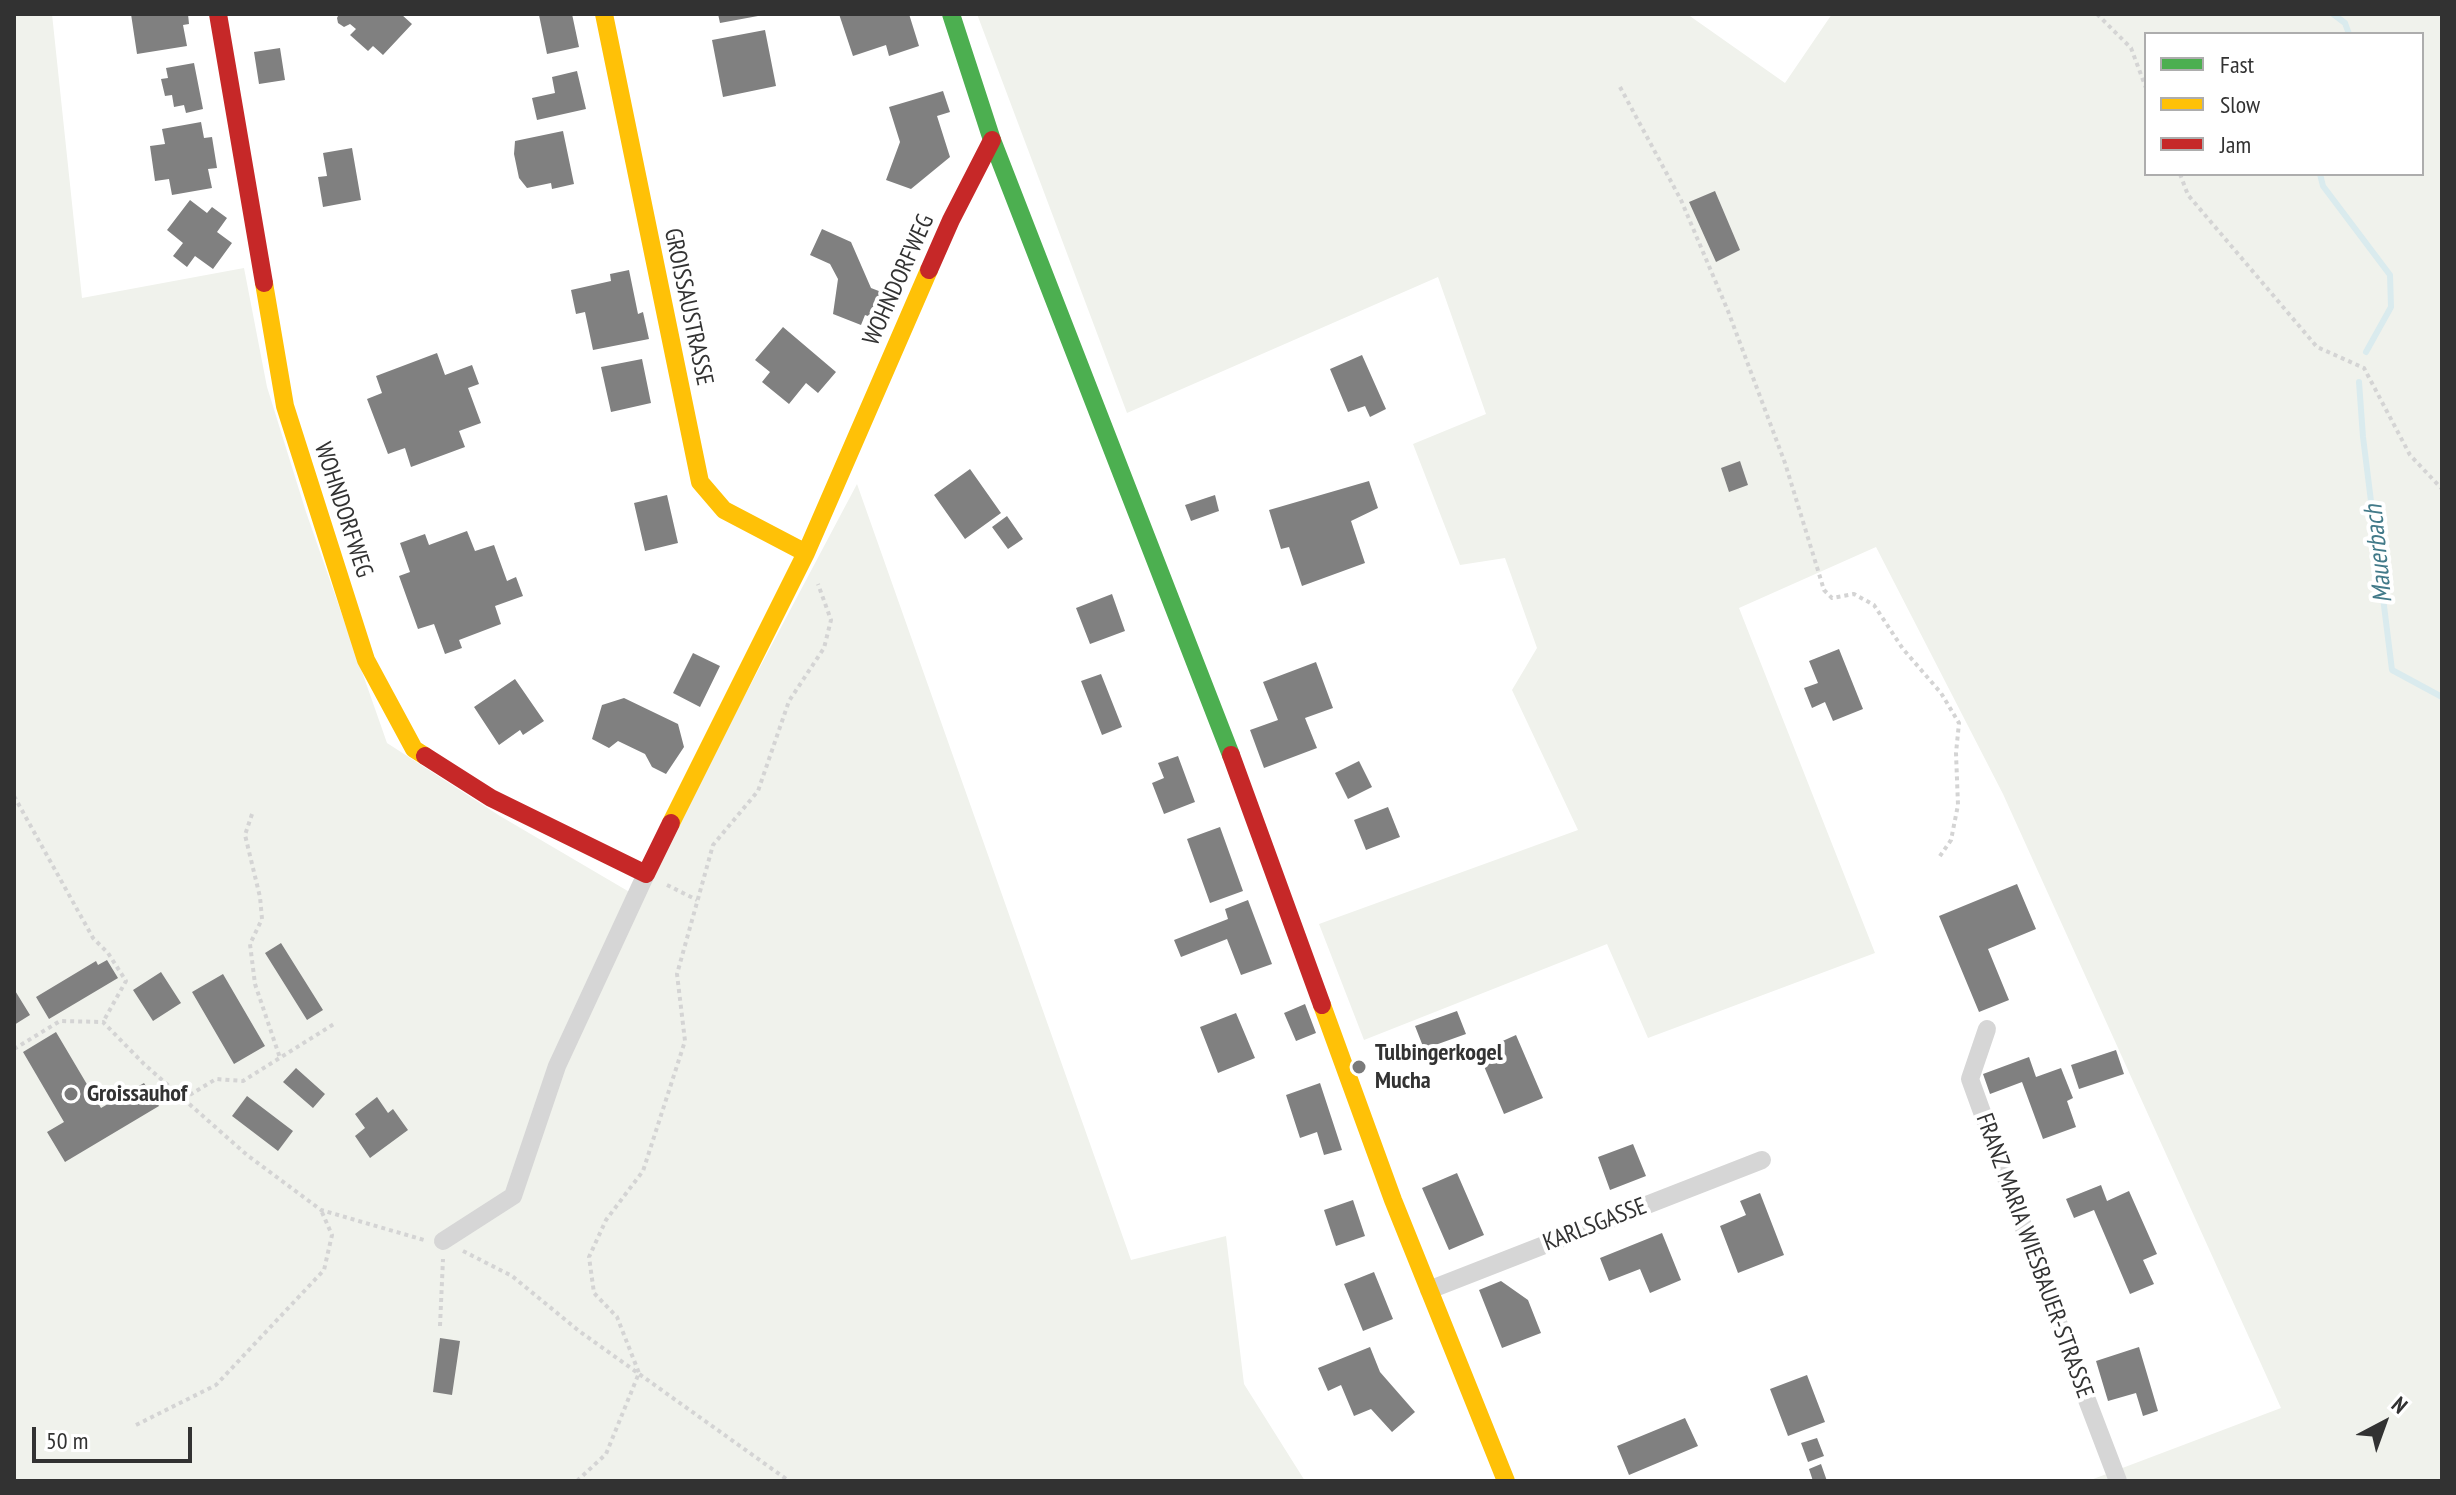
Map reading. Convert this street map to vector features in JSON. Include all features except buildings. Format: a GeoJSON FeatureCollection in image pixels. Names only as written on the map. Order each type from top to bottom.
{"type":"FeatureCollection","features":[{"type":"Feature","properties":{"kind":"street","name":"WOHNDORFWEG"},"geometry":{"type":"LineString","coordinates":[[218,14],[285,406],[366,660],[414,749],[491,798],[646,874]]}},
{"type":"Feature","properties":{"kind":"street","name":"GROISSAUSTRASSE"},"geometry":{"type":"LineString","coordinates":[[604,14],[700,482],[724,510],[806,553]]}},
{"type":"Feature","properties":{"kind":"street"},"geometry":{"type":"LineString","coordinates":[[951,14],[992,140],[1233,760],[1393,1200],[1506,1481]]}},
{"type":"Feature","properties":{"kind":"street","name":"WOHNDORFWEG"},"geometry":{"type":"LineString","coordinates":[[443,1241],[513,1196],[557,1066],[646,874],[806,553],[951,220],[992,140]]}},
{"type":"Feature","properties":{"kind":"street","name":"FRANZ MARIA WIESBAUER-STRASSE"},"geometry":{"type":"LineString","coordinates":[[1987,1029],[1970,1079],[2118,1481]]}},
{"type":"Feature","properties":{"kind":"street","name":"KARLSGASSE"},"geometry":{"type":"LineString","coordinates":[[1429,1290],[1762,1160]]}},
{"type":"Feature","properties":{"kind":"path"},"geometry":{"type":"LineString","coordinates":[[2097,14],[2131,48],[2144,83]]}},
{"type":"Feature","properties":{"kind":"path"},"geometry":{"type":"LineString","coordinates":[[1620,87],[1681,200],[1728,311],[1785,463],[1824,590],[1832,598],[1854,594],[1874,605],[1903,649],[1941,693],[1959,723],[1956,753],[1958,805],[1951,840],[1938,859]]}},
{"type":"Feature","properties":{"kind":"path"},"geometry":{"type":"LineString","coordinates":[[2181,176],[2188,195],[2317,347],[2364,368],[2410,455],[2442,489]]}},
{"type":"Feature","properties":{"kind":"path"},"geometry":{"type":"LineString","coordinates":[[577,1481],[606,1454],[639,1373],[617,1317],[594,1293],[589,1257],[606,1220],[643,1171],[685,1041],[677,974],[713,845],[758,791],[789,701],[824,648],[831,620],[806,553]]}},
{"type":"Feature","properties":{"kind":"path"},"geometry":{"type":"LineString","coordinates":[[14,796],[93,938],[108,953],[126,981],[103,1022]]}},
{"type":"Feature","properties":{"kind":"path"},"geometry":{"type":"LineString","coordinates":[[252,814],[245,835],[260,897],[262,919],[250,944],[255,984],[280,1058]]}},
{"type":"Feature","properties":{"kind":"path"},"geometry":{"type":"LineString","coordinates":[[646,874],[697,900]]}},
{"type":"Feature","properties":{"kind":"path"},"geometry":{"type":"LineString","coordinates":[[14,1049],[60,1021],[103,1022],[144,1064],[247,1155],[321,1210],[420,1240],[443,1241],[512,1276],[579,1331],[789,1481]]}},
{"type":"Feature","properties":{"kind":"path"},"geometry":{"type":"LineString","coordinates":[[183,1099],[216,1079],[243,1081],[334,1024]]}},
{"type":"Feature","properties":{"kind":"path"},"geometry":{"type":"LineString","coordinates":[[136,1425],[216,1385],[324,1270],[332,1235],[321,1210]]}},
{"type":"Feature","properties":{"kind":"path"},"geometry":{"type":"LineString","coordinates":[[440,1326],[443,1241]]}},
{"type":"Feature","properties":{"kind":"shaded area"},"geometry":{"type":"Polygon","coordinates":[[[14,14],[52,14],[82,298],[244,268],[267,387],[306,512],[387,743],[500,816],[638,897],[857,484],[1131,1260],[1226,1236],[1244,1384],[1305,1481],[14,1481],[14,14]]]}},
{"type":"Feature","properties":{"kind":"shaded area"},"geometry":{"type":"Polygon","coordinates":[[[977,14],[1687,14],[1785,83],[1832,14],[2442,14],[2442,1481],[2088,1481],[2281,1408],[2003,794],[1876,547],[1739,608],[1875,953],[1648,1038],[1607,944],[1364,1040],[1319,924],[1578,830],[1512,690],[1537,648],[1505,558],[1460,565],[1413,444],[1486,414],[1438,277],[1127,413],[977,14]]]}},
{"type":"Feature","properties":{"kind":"waterway","name":"Mauerbach"},"geometry":{"type":"LineString","coordinates":[[2333,14],[2345,23],[2348,32]]}},
{"type":"Feature","properties":{"kind":"waterway","name":"Mauerbach"},"geometry":{"type":"LineString","coordinates":[[2320,176],[2323,186],[2390,275],[2391,307],[2366,352]]}},
{"type":"Feature","properties":{"kind":"waterway","name":"Mauerbach"},"geometry":{"type":"LineString","coordinates":[[2359,382],[2392,670],[2442,697]]}},
{"type":"Feature","properties":{"kind":"traffic: fast"},"geometry":{"type":"LineString","coordinates":[[951,14],[992,140],[1231,755]]}},
{"type":"Feature","properties":{"kind":"traffic: slow"},"geometry":{"type":"LineString","coordinates":[[604,14],[700,482],[724,510],[806,553]]}},
{"type":"Feature","properties":{"kind":"traffic: slow"},"geometry":{"type":"LineString","coordinates":[[671,823],[806,553],[929,270]]}},
{"type":"Feature","properties":{"kind":"traffic: slow"},"geometry":{"type":"LineString","coordinates":[[264,283],[285,406],[366,660],[414,749],[425,756]]}},
{"type":"Feature","properties":{"kind":"traffic: slow"},"geometry":{"type":"LineString","coordinates":[[1322,1005],[1393,1200],[1506,1481]]}},
{"type":"Feature","properties":{"kind":"traffic: jam"},"geometry":{"type":"LineString","coordinates":[[218,14],[264,283]]}},
{"type":"Feature","properties":{"kind":"traffic: jam"},"geometry":{"type":"LineString","coordinates":[[929,270],[992,140]]}},
{"type":"Feature","properties":{"kind":"traffic: jam"},"geometry":{"type":"LineString","coordinates":[[1231,755],[1322,1005]]}},
{"type":"Feature","properties":{"kind":"traffic: jam"},"geometry":{"type":"LineString","coordinates":[[425,756],[491,798],[646,874],[671,823]]}},
{"type":"Feature","properties":{"kind":"place","name":"Tulbingerkogel Mucha"},"geometry":{"type":"Point","coordinates":[1359,1067]}},
{"type":"Feature","properties":{"kind":"place","name":"Groissauhof"},"geometry":{"type":"Point","coordinates":[71,1094]}}]}
